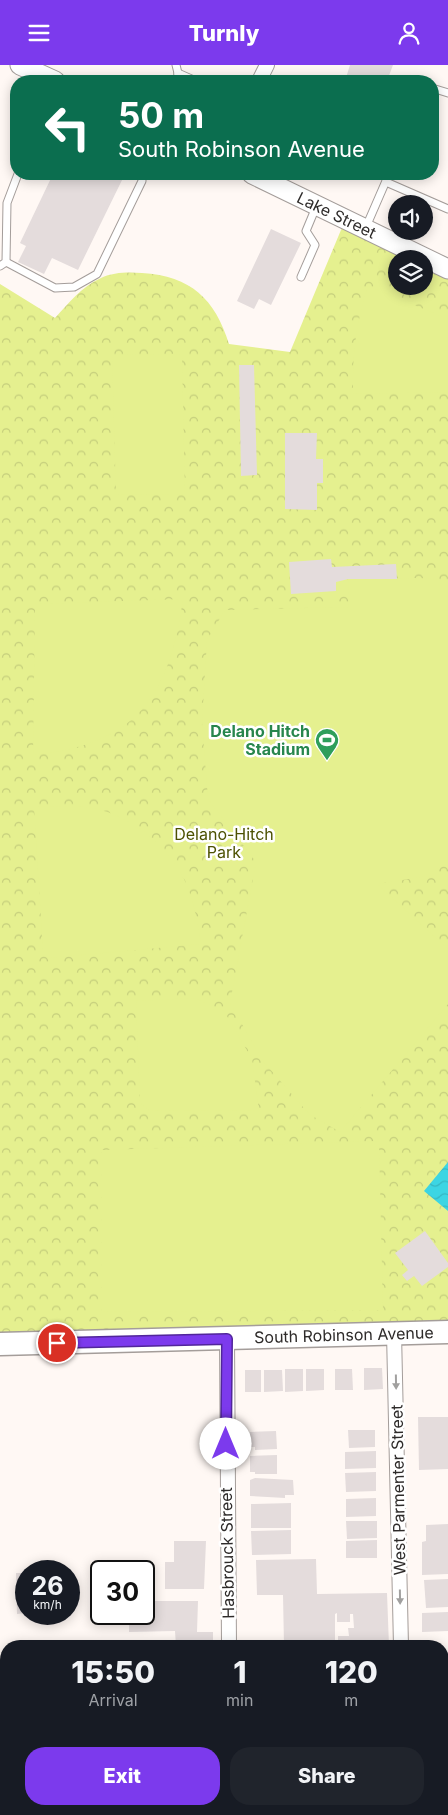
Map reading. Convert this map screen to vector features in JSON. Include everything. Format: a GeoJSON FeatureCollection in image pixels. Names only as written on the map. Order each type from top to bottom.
{"type":"FeatureCollection","features":[{"type":"Feature","properties":{"kind":"highway","name":"South Robinson Avenue"},"geometry":{"type":"LineString","coordinates":[[0,1344],[448,1332]]}},
{"type":"Feature","properties":{"kind":"main road"},"geometry":{"type":"LineString","coordinates":[[20,65],[42,75]]}},
{"type":"Feature","properties":{"kind":"main road","name":"Lake Street"},"geometry":{"type":"LineString","coordinates":[[265,180],[448,269]]}},
{"type":"Feature","properties":{"kind":"street","name":"West Parmenter Street"},"geometry":{"type":"LineString","coordinates":[[394,1333],[402,1640]]}},
{"type":"Feature","properties":{"kind":"street","name":"Hasbrouck Street"},"geometry":{"type":"LineString","coordinates":[[227,1339],[229,1640]]}},
{"type":"Feature","properties":{"kind":"lane"},"geometry":{"type":"LineString","coordinates":[[176,65],[178,73],[182,75]]}},
{"type":"Feature","properties":{"kind":"lane"},"geometry":{"type":"LineString","coordinates":[[16,180],[7,203],[3,264],[55,289],[74,287],[97,274],[142,180]]}},
{"type":"Feature","properties":{"kind":"lane"},"geometry":{"type":"LineString","coordinates":[[366,228],[386,182],[448,209]]}},
{"type":"Feature","properties":{"kind":"lane"},"geometry":{"type":"LineString","coordinates":[[301,277],[315,245],[306,231],[317,205]]}},
{"type":"Feature","properties":{"kind":"green space","name":"Delano-Hitch Park"},"geometry":{"type":"Polygon","coordinates":[[[346,218],[410,250],[388,250],[388,295],[433,295],[433,262],[448,269],[448,1334],[0,1344],[0,284],[55,318],[82,290],[94,281],[106,276],[126,273],[159,275],[174,279],[199,293],[216,314],[229,344],[290,352],[346,218]]]}},
{"type":"Feature","properties":{"kind":"green space"},"geometry":{"type":"Polygon","coordinates":[[[368,286],[448,319],[448,392],[353,394],[353,366],[360,313],[368,286]]]}},
{"type":"Feature","properties":{"kind":"green space"},"geometry":{"type":"Polygon","coordinates":[[[182,354],[185,494],[116,495],[112,355],[182,354]]]}},
{"type":"Feature","properties":{"kind":"green space","name":"Delano Hitch Stadium"},"geometry":{"type":"Polygon","coordinates":[[[419,578],[448,580],[448,863],[422,877],[377,884],[448,949],[448,1004],[340,1132],[309,1114],[263,1061],[230,1003],[256,862],[208,799],[202,723],[207,640],[225,610],[349,607],[348,579],[419,578]]]}},
{"type":"Feature","properties":{"kind":"green space"},"geometry":{"type":"Polygon","coordinates":[[[183,599],[177,633],[168,663],[157,689],[142,710],[122,727],[98,740],[69,749],[33,755],[35,604],[183,599]]]}},
{"type":"Feature","properties":{"kind":"green space"},"geometry":{"type":"Polygon","coordinates":[[[34,807],[84,807],[100,810],[130,822],[143,831],[168,854],[185,881],[191,896],[201,944],[49,958],[43,952],[34,807]]]}},
{"type":"Feature","properties":{"kind":"green space"},"geometry":{"type":"Polygon","coordinates":[[[194,998],[224,1011],[252,1059],[259,1110],[150,1111],[140,1103],[136,1001],[194,998]]]}},
{"type":"Feature","properties":{"kind":"green space"},"geometry":{"type":"Polygon","coordinates":[[[379,1141],[383,1310],[102,1312],[102,1150],[379,1141]]]}},
{"type":"Feature","properties":{"kind":"water"},"geometry":{"type":"Polygon","coordinates":[[[448,1162],[448,1211],[424,1191],[448,1162]]]}},
{"type":"Feature","properties":{"kind":"building"},"geometry":{"type":"Polygon","coordinates":[[[350,65],[393,65],[389,75],[347,75],[350,65]]]}},
{"type":"Feature","properties":{"kind":"building"},"geometry":{"type":"Polygon","coordinates":[[[50,180],[122,180],[78,270],[52,258],[44,274],[18,262],[26,246],[20,243],[50,180]]]}},
{"type":"Feature","properties":{"kind":"building"},"geometry":{"type":"Polygon","coordinates":[[[271,229],[301,243],[271,305],[259,299],[254,309],[237,301],[271,229]]]}},
{"type":"Feature","properties":{"kind":"building"},"geometry":{"type":"Polygon","coordinates":[[[239,365],[254,365],[257,475],[241,476],[239,365]]]}},
{"type":"Feature","properties":{"kind":"building"},"geometry":{"type":"Polygon","coordinates":[[[285,433],[317,433],[316,459],[323,459],[323,483],[317,483],[317,510],[285,509],[285,433]]]}},
{"type":"Feature","properties":{"kind":"building"},"geometry":{"type":"Polygon","coordinates":[[[331,559],[332,567],[396,564],[397,579],[348,579],[336,582],[336,591],[291,594],[289,562],[331,559]]]}},
{"type":"Feature","properties":{"kind":"building"},"geometry":{"type":"Polygon","coordinates":[[[425,1231],[448,1263],[448,1267],[422,1286],[414,1276],[407,1281],[402,1275],[408,1270],[395,1253],[425,1231]]]}},
{"type":"Feature","properties":{"kind":"building"},"geometry":{"type":"Polygon","coordinates":[[[364,1368],[382,1368],[383,1389],[364,1390],[364,1368]]]}},
{"type":"Feature","properties":{"kind":"building"},"geometry":{"type":"Polygon","coordinates":[[[285,1369],[303,1369],[303,1391],[285,1392],[285,1369]]]}},
{"type":"Feature","properties":{"kind":"building"},"geometry":{"type":"Polygon","coordinates":[[[306,1369],[324,1369],[324,1390],[306,1391],[306,1369]]]}},
{"type":"Feature","properties":{"kind":"building"},"geometry":{"type":"Polygon","coordinates":[[[335,1369],[352,1369],[353,1390],[335,1390],[335,1369]]]}},
{"type":"Feature","properties":{"kind":"building"},"geometry":{"type":"Polygon","coordinates":[[[245,1370],[261,1370],[261,1392],[245,1392],[245,1370]]]}},
{"type":"Feature","properties":{"kind":"building"},"geometry":{"type":"Polygon","coordinates":[[[264,1370],[282,1370],[283,1391],[264,1392],[264,1370]]]}},
{"type":"Feature","properties":{"kind":"building"},"geometry":{"type":"Polygon","coordinates":[[[418,1417],[448,1417],[448,1469],[419,1470],[418,1417]]]}},
{"type":"Feature","properties":{"kind":"building"},"geometry":{"type":"Polygon","coordinates":[[[348,1430],[375,1430],[375,1447],[349,1448],[348,1430]]]}},
{"type":"Feature","properties":{"kind":"building"},"geometry":{"type":"Polygon","coordinates":[[[276,1431],[277,1449],[255,1450],[255,1447],[251,1447],[250,1432],[276,1431]]]}},
{"type":"Feature","properties":{"kind":"building"},"geometry":{"type":"Polygon","coordinates":[[[376,1451],[376,1468],[345,1469],[345,1452],[376,1451]]]}},
{"type":"Feature","properties":{"kind":"building"},"geometry":{"type":"Polygon","coordinates":[[[277,1455],[277,1474],[255,1474],[255,1472],[250,1472],[250,1456],[277,1455]]]}},
{"type":"Feature","properties":{"kind":"building"},"geometry":{"type":"Polygon","coordinates":[[[376,1472],[376,1491],[346,1492],[345,1473],[376,1472]]]}},
{"type":"Feature","properties":{"kind":"building"},"geometry":{"type":"Polygon","coordinates":[[[255,1478],[293,1480],[294,1495],[285,1495],[285,1498],[250,1496],[250,1480],[255,1478]]]}},
{"type":"Feature","properties":{"kind":"building"},"geometry":{"type":"Polygon","coordinates":[[[376,1498],[376,1516],[346,1517],[346,1499],[376,1498]]]}},
{"type":"Feature","properties":{"kind":"building"},"geometry":{"type":"Polygon","coordinates":[[[291,1503],[291,1528],[251,1528],[251,1504],[291,1503]]]}},
{"type":"Feature","properties":{"kind":"building"},"geometry":{"type":"Polygon","coordinates":[[[346,1521],[377,1521],[377,1538],[347,1539],[346,1521]]]}},
{"type":"Feature","properties":{"kind":"building"},"geometry":{"type":"Polygon","coordinates":[[[448,1524],[448,1574],[422,1575],[422,1542],[426,1541],[426,1525],[448,1524]]]}},
{"type":"Feature","properties":{"kind":"building"},"geometry":{"type":"Polygon","coordinates":[[[291,1530],[291,1554],[252,1555],[251,1531],[291,1530]]]}},
{"type":"Feature","properties":{"kind":"building"},"geometry":{"type":"Polygon","coordinates":[[[377,1540],[377,1558],[346,1558],[346,1541],[377,1540]]]}},
{"type":"Feature","properties":{"kind":"building"},"geometry":{"type":"Polygon","coordinates":[[[174,1541],[206,1541],[204,1589],[165,1589],[165,1562],[174,1562],[174,1541]]]}},
{"type":"Feature","properties":{"kind":"building"},"geometry":{"type":"Polygon","coordinates":[[[316,1559],[317,1594],[387,1593],[389,1640],[338,1640],[338,1636],[349,1636],[348,1628],[354,1628],[353,1614],[350,1614],[350,1622],[337,1622],[337,1613],[335,1614],[335,1640],[284,1640],[283,1595],[257,1595],[256,1560],[316,1559]]]}},
{"type":"Feature","properties":{"kind":"building"},"geometry":{"type":"Polygon","coordinates":[[[448,1579],[448,1607],[426,1608],[424,1580],[448,1579]]]}},
{"type":"Feature","properties":{"kind":"building"},"geometry":{"type":"Polygon","coordinates":[[[155,1601],[198,1601],[197,1632],[213,1632],[213,1640],[176,1640],[175,1631],[129,1632],[129,1625],[155,1625],[155,1601]]]}},
{"type":"Feature","properties":{"kind":"building"},"geometry":{"type":"Polygon","coordinates":[[[448,1612],[448,1631],[422,1632],[422,1613],[448,1612]]]}},
{"type":"Feature","properties":{"kind":"place","name":"Delano Hitch Stadium"},"geometry":{"type":"Point","coordinates":[327,761]}},
{"type":"Feature","properties":{"kind":"route"},"geometry":{"type":"LineString","coordinates":[[57,1343],[227,1339],[226,1444]]}}]}
